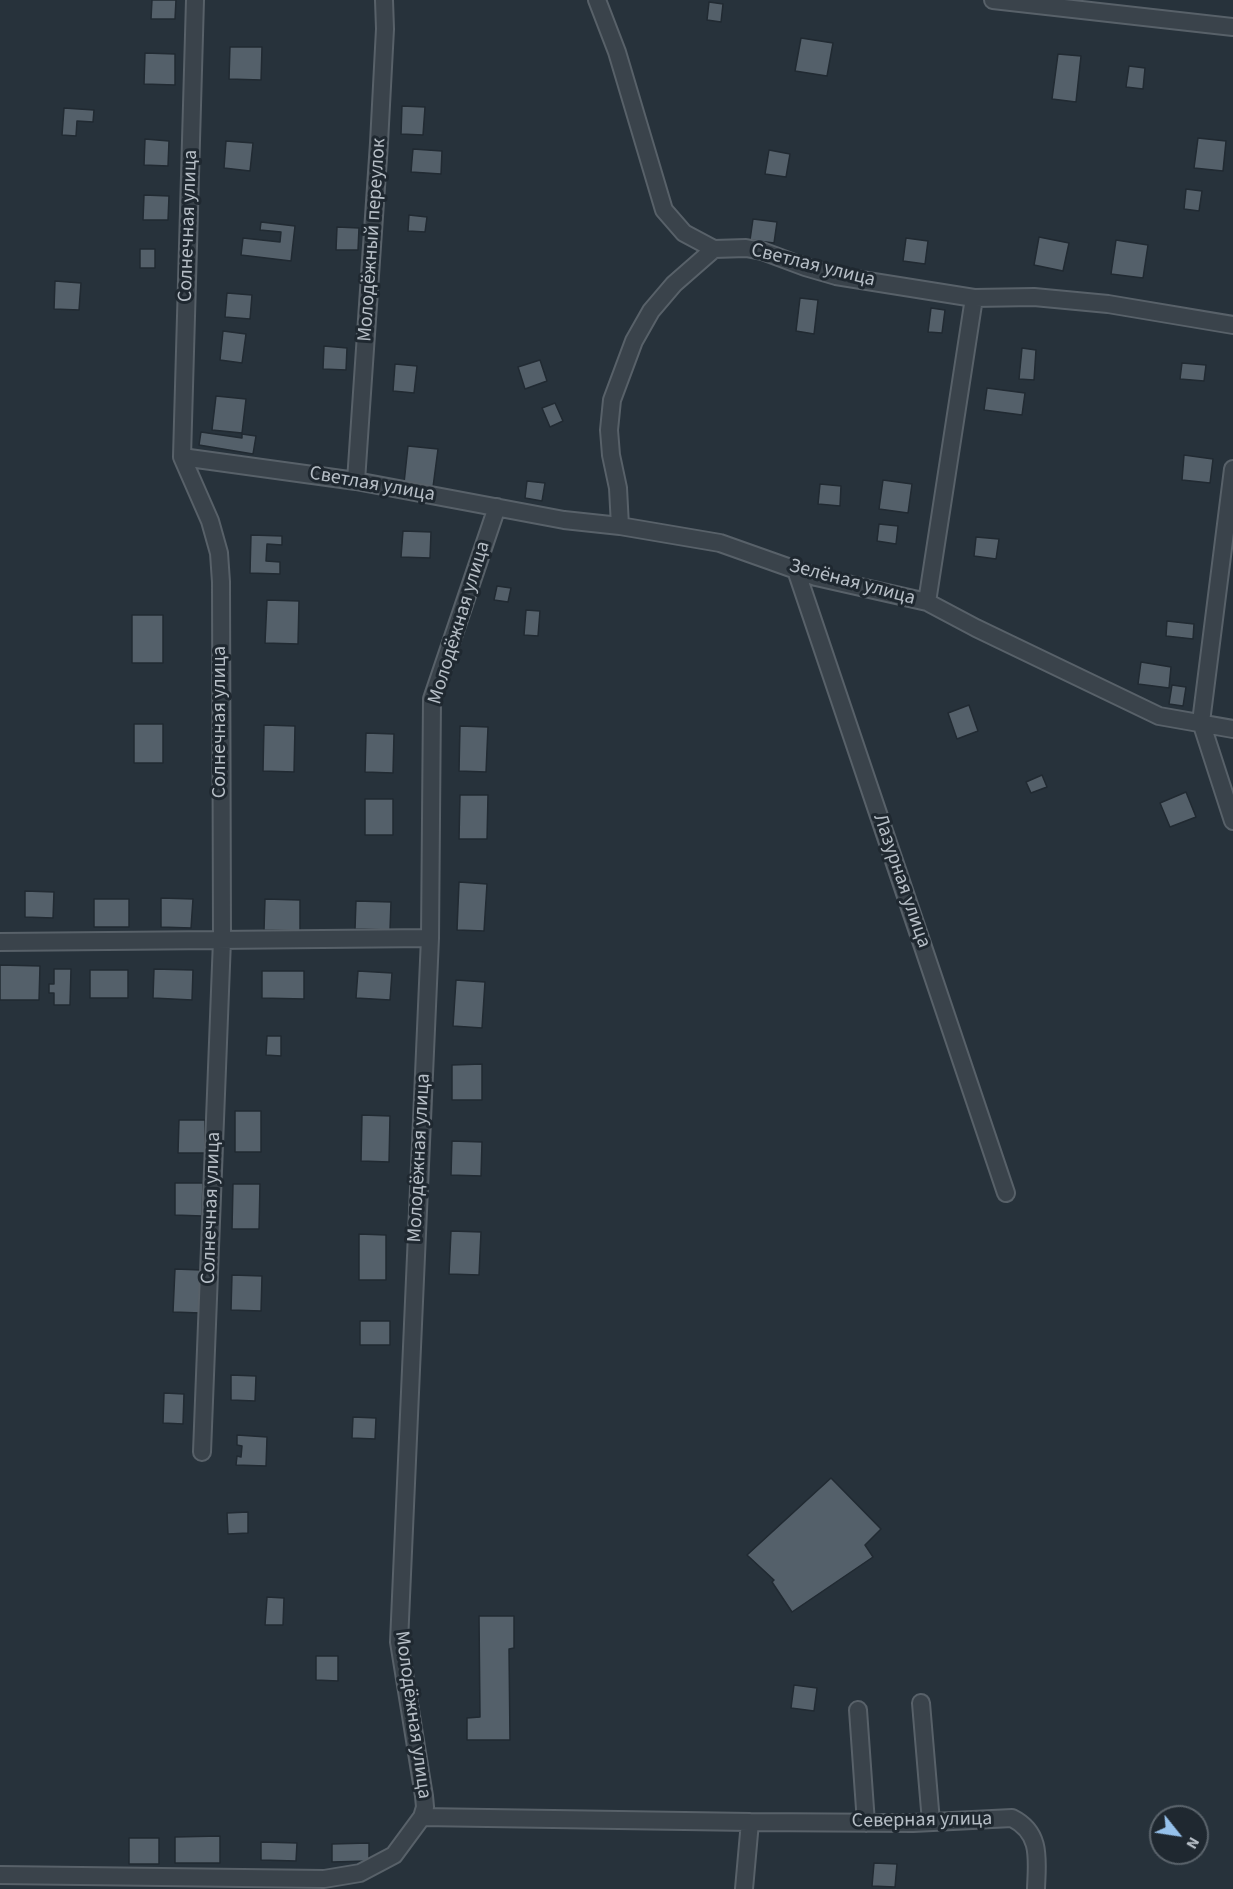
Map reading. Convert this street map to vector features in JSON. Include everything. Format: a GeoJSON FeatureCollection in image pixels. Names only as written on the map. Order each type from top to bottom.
{"type":"FeatureCollection","features":[{"type":"Feature","properties":{"kind":"street","name":"Солнечная улица"},"geometry":{"type":"LineString","coordinates":[[195,0],[182,457],[210,521],[219,553],[222,940],[202,1452]]}},
{"type":"Feature","properties":{"kind":"street","name":"Молодёжный переулок"},"geometry":{"type":"LineString","coordinates":[[356,480],[379,143],[385,29],[384,0]]}},
{"type":"Feature","properties":{"kind":"street"},"geometry":{"type":"LineString","coordinates":[[597,0],[617,52],[664,210],[684,233],[714,249],[674,284],[651,311],[634,341],[612,400],[609,430],[611,455],[618,488],[620,526]]}},
{"type":"Feature","properties":{"kind":"street"},"geometry":{"type":"LineString","coordinates":[[993,0],[1233,27]]}},
{"type":"Feature","properties":{"kind":"street","name":"Светлая улица"},"geometry":{"type":"LineString","coordinates":[[714,249],[746,248],[762,251],[836,276],[974,298],[1034,297],[1108,303],[1233,325]]}},
{"type":"Feature","properties":{"kind":"street","name":"Зелёная улица"},"geometry":{"type":"LineString","coordinates":[[620,526],[720,543],[816,577],[927,602],[974,298]]}},
{"type":"Feature","properties":{"kind":"street","name":"Светлая улица"},"geometry":{"type":"LineString","coordinates":[[182,457],[356,480],[564,520],[620,526]]}},
{"type":"Feature","properties":{"kind":"street"},"geometry":{"type":"LineString","coordinates":[[1233,469],[1201,722],[1233,820]]}},
{"type":"Feature","properties":{"kind":"street","name":"Молодёжная улица"},"geometry":{"type":"LineString","coordinates":[[422,1817],[425,1807],[424,1796],[399,1641],[430,938],[432,699],[497,507]]}},
{"type":"Feature","properties":{"kind":"street","name":"Лазурная улица"},"geometry":{"type":"LineString","coordinates":[[796,570],[1005,1193]]}},
{"type":"Feature","properties":{"kind":"street"},"geometry":{"type":"LineString","coordinates":[[927,602],[1159,716],[1233,729]]}},
{"type":"Feature","properties":{"kind":"street"},"geometry":{"type":"LineString","coordinates":[[0,942],[430,938]]}},
{"type":"Feature","properties":{"kind":"street"},"geometry":{"type":"LineString","coordinates":[[921,1703],[931,1822]]}},
{"type":"Feature","properties":{"kind":"street"},"geometry":{"type":"LineString","coordinates":[[858,1710],[866,1823]]}},
{"type":"Feature","properties":{"kind":"street"},"geometry":{"type":"LineString","coordinates":[[3,1880],[324,1879],[360,1873],[394,1856],[422,1817]]}},
{"type":"Feature","properties":{"kind":"street","name":"Северная улица"},"geometry":{"type":"LineString","coordinates":[[422,1817],[866,1823],[1012,1818],[1024,1824],[1035,1843],[1036,1889]]}},
{"type":"Feature","properties":{"kind":"street"},"geometry":{"type":"LineString","coordinates":[[744,1889],[750,1822]]}},
{"type":"Feature","properties":{"kind":"building"},"geometry":{"type":"Polygon","coordinates":[[[152,0],[176,0],[175,19],[151,19],[152,0]]]}},
{"type":"Feature","properties":{"kind":"building"},"geometry":{"type":"Polygon","coordinates":[[[709,2],[723,4],[721,22],[707,20],[709,2]]]}},
{"type":"Feature","properties":{"kind":"building"},"geometry":{"type":"Polygon","coordinates":[[[801,38],[833,43],[827,76],[795,71],[801,38]]]}},
{"type":"Feature","properties":{"kind":"building"},"geometry":{"type":"Polygon","coordinates":[[[230,47],[262,47],[261,80],[229,79],[230,47]]]}},
{"type":"Feature","properties":{"kind":"building"},"geometry":{"type":"Polygon","coordinates":[[[145,53],[175,54],[175,85],[144,84],[145,53]]]}},
{"type":"Feature","properties":{"kind":"building"},"geometry":{"type":"Polygon","coordinates":[[[1058,54],[1081,56],[1076,102],[1052,99],[1058,54]]]}},
{"type":"Feature","properties":{"kind":"building"},"geometry":{"type":"Polygon","coordinates":[[[1129,66],[1145,68],[1143,89],[1126,87],[1129,66]]]}},
{"type":"Feature","properties":{"kind":"building"},"geometry":{"type":"Polygon","coordinates":[[[402,106],[425,107],[423,135],[401,134],[402,106]]]}},
{"type":"Feature","properties":{"kind":"building"},"geometry":{"type":"Polygon","coordinates":[[[64,108],[94,110],[93,122],[77,121],[76,136],[62,135],[64,108]]]}},
{"type":"Feature","properties":{"kind":"building"},"geometry":{"type":"Polygon","coordinates":[[[1198,138],[1226,141],[1223,171],[1194,168],[1198,138]]]}},
{"type":"Feature","properties":{"kind":"building"},"geometry":{"type":"Polygon","coordinates":[[[145,139],[169,141],[168,166],[144,165],[145,139]]]}},
{"type":"Feature","properties":{"kind":"building"},"geometry":{"type":"Polygon","coordinates":[[[226,141],[253,143],[250,171],[224,168],[226,141]]]}},
{"type":"Feature","properties":{"kind":"building"},"geometry":{"type":"Polygon","coordinates":[[[413,149],[442,151],[441,174],[411,172],[413,149]]]}},
{"type":"Feature","properties":{"kind":"building"},"geometry":{"type":"Polygon","coordinates":[[[769,150],[790,154],[786,177],[765,174],[769,150]]]}},
{"type":"Feature","properties":{"kind":"building"},"geometry":{"type":"Polygon","coordinates":[[[1186,189],[1202,191],[1199,211],[1184,209],[1186,189]]]}},
{"type":"Feature","properties":{"kind":"building"},"geometry":{"type":"Polygon","coordinates":[[[144,195],[169,196],[168,220],[143,220],[144,195]]]}},
{"type":"Feature","properties":{"kind":"building"},"geometry":{"type":"Polygon","coordinates":[[[409,215],[427,217],[425,232],[408,231],[409,215]]]}},
{"type":"Feature","properties":{"kind":"building"},"geometry":{"type":"Polygon","coordinates":[[[753,219],[777,222],[774,243],[750,240],[753,219]]]}},
{"type":"Feature","properties":{"kind":"building"},"geometry":{"type":"Polygon","coordinates":[[[261,222],[295,226],[291,261],[241,255],[243,238],[280,242],[281,232],[260,230],[261,222]]]}},
{"type":"Feature","properties":{"kind":"building"},"geometry":{"type":"Polygon","coordinates":[[[337,227],[359,228],[358,250],[336,250],[337,227]]]}},
{"type":"Feature","properties":{"kind":"building"},"geometry":{"type":"Polygon","coordinates":[[[1039,237],[1069,243],[1063,271],[1034,265],[1039,237]]]}},
{"type":"Feature","properties":{"kind":"building"},"geometry":{"type":"Polygon","coordinates":[[[906,238],[928,241],[925,264],[903,261],[906,238]]]}},
{"type":"Feature","properties":{"kind":"building"},"geometry":{"type":"Polygon","coordinates":[[[1116,240],[1148,245],[1143,278],[1111,274],[1116,240]]]}},
{"type":"Feature","properties":{"kind":"building"},"geometry":{"type":"Polygon","coordinates":[[[140,249],[155,249],[155,268],[140,268],[140,249]]]}},
{"type":"Feature","properties":{"kind":"building"},"geometry":{"type":"Polygon","coordinates":[[[55,281],[81,283],[79,310],[54,309],[55,281]]]}},
{"type":"Feature","properties":{"kind":"building"},"geometry":{"type":"Polygon","coordinates":[[[227,293],[252,295],[250,319],[225,317],[227,293]]]}},
{"type":"Feature","properties":{"kind":"building"},"geometry":{"type":"Polygon","coordinates":[[[800,298],[818,300],[814,334],[796,331],[800,298]]]}},
{"type":"Feature","properties":{"kind":"building"},"geometry":{"type":"Polygon","coordinates":[[[931,308],[945,310],[942,333],[928,332],[931,308]]]}},
{"type":"Feature","properties":{"kind":"building"},"geometry":{"type":"Polygon","coordinates":[[[223,331],[246,334],[242,363],[220,360],[223,331]]]}},
{"type":"Feature","properties":{"kind":"building"},"geometry":{"type":"Polygon","coordinates":[[[324,346],[347,348],[346,370],[323,369],[324,346]]]}},
{"type":"Feature","properties":{"kind":"building"},"geometry":{"type":"Polygon","coordinates":[[[1022,348],[1036,350],[1034,380],[1019,379],[1022,348]]]}},
{"type":"Feature","properties":{"kind":"building"},"geometry":{"type":"Polygon","coordinates":[[[540,360],[547,381],[525,389],[518,367],[540,360]]]}},
{"type":"Feature","properties":{"kind":"building"},"geometry":{"type":"Polygon","coordinates":[[[1182,363],[1206,365],[1204,381],[1180,379],[1182,363]]]}},
{"type":"Feature","properties":{"kind":"building"},"geometry":{"type":"Polygon","coordinates":[[[395,364],[417,366],[414,393],[393,391],[395,364]]]}},
{"type":"Feature","properties":{"kind":"building"},"geometry":{"type":"Polygon","coordinates":[[[987,388],[1025,393],[1022,415],[984,410],[987,388]]]}},
{"type":"Feature","properties":{"kind":"building"},"geometry":{"type":"Polygon","coordinates":[[[216,396],[246,399],[242,433],[212,430],[216,396]]]}},
{"type":"Feature","properties":{"kind":"building"},"geometry":{"type":"Polygon","coordinates":[[[555,403],[563,421],[550,427],[542,408],[555,403]]]}},
{"type":"Feature","properties":{"kind":"building"},"geometry":{"type":"Polygon","coordinates":[[[201,432],[242,438],[242,434],[256,436],[253,454],[199,445],[201,432]]]}},
{"type":"Feature","properties":{"kind":"building"},"geometry":{"type":"Polygon","coordinates":[[[408,446],[438,449],[433,487],[404,483],[408,446]]]}},
{"type":"Feature","properties":{"kind":"building"},"geometry":{"type":"Polygon","coordinates":[[[1184,455],[1213,459],[1210,483],[1182,480],[1184,455]]]}},
{"type":"Feature","properties":{"kind":"building"},"geometry":{"type":"Polygon","coordinates":[[[883,480],[912,484],[908,513],[879,509],[883,480]]]}},
{"type":"Feature","properties":{"kind":"building"},"geometry":{"type":"Polygon","coordinates":[[[527,481],[545,483],[542,501],[525,498],[527,481]]]}},
{"type":"Feature","properties":{"kind":"building"},"geometry":{"type":"Polygon","coordinates":[[[820,484],[841,486],[840,506],[818,504],[820,484]]]}},
{"type":"Feature","properties":{"kind":"building"},"geometry":{"type":"Polygon","coordinates":[[[879,524],[898,526],[896,544],[877,541],[879,524]]]}},
{"type":"Feature","properties":{"kind":"building"},"geometry":{"type":"Polygon","coordinates":[[[403,531],[431,532],[430,558],[401,557],[403,531]]]}},
{"type":"Feature","properties":{"kind":"building"},"geometry":{"type":"Polygon","coordinates":[[[251,535],[282,536],[282,545],[267,544],[266,561],[280,562],[280,574],[250,573],[251,535]]]}},
{"type":"Feature","properties":{"kind":"building"},"geometry":{"type":"Polygon","coordinates":[[[976,537],[999,539],[996,559],[974,556],[976,537]]]}},
{"type":"Feature","properties":{"kind":"building"},"geometry":{"type":"Polygon","coordinates":[[[497,586],[511,588],[508,602],[494,600],[497,586]]]}},
{"type":"Feature","properties":{"kind":"building"},"geometry":{"type":"Polygon","coordinates":[[[267,600],[299,601],[298,644],[265,643],[267,600]]]}},
{"type":"Feature","properties":{"kind":"building"},"geometry":{"type":"Polygon","coordinates":[[[526,610],[540,611],[538,636],[524,635],[526,610]]]}},
{"type":"Feature","properties":{"kind":"building"},"geometry":{"type":"Polygon","coordinates":[[[132,615],[163,615],[163,663],[132,663],[132,615]]]}},
{"type":"Feature","properties":{"kind":"building"},"geometry":{"type":"Polygon","coordinates":[[[1167,621],[1194,624],[1193,639],[1166,636],[1167,621]]]}},
{"type":"Feature","properties":{"kind":"building"},"geometry":{"type":"Polygon","coordinates":[[[1141,662],[1171,667],[1169,688],[1138,684],[1141,662]]]}},
{"type":"Feature","properties":{"kind":"building"},"geometry":{"type":"Polygon","coordinates":[[[1172,685],[1186,687],[1183,706],[1169,704],[1172,685]]]}},
{"type":"Feature","properties":{"kind":"building"},"geometry":{"type":"Polygon","coordinates":[[[969,705],[978,731],[957,739],[948,713],[969,705]]]}},
{"type":"Feature","properties":{"kind":"building"},"geometry":{"type":"Polygon","coordinates":[[[134,724],[163,724],[163,763],[134,763],[134,724]]]}},
{"type":"Feature","properties":{"kind":"building"},"geometry":{"type":"Polygon","coordinates":[[[264,725],[295,726],[294,772],[263,771],[264,725]]]}},
{"type":"Feature","properties":{"kind":"building"},"geometry":{"type":"Polygon","coordinates":[[[460,726],[488,727],[486,772],[459,771],[460,726]]]}},
{"type":"Feature","properties":{"kind":"building"},"geometry":{"type":"Polygon","coordinates":[[[366,733],[394,734],[393,773],[365,772],[366,733]]]}},
{"type":"Feature","properties":{"kind":"building"},"geometry":{"type":"Polygon","coordinates":[[[1042,775],[1047,787],[1031,793],[1026,782],[1042,775]]]}},
{"type":"Feature","properties":{"kind":"building"},"geometry":{"type":"Polygon","coordinates":[[[1186,792],[1196,817],[1170,827],[1160,803],[1186,792]]]}},
{"type":"Feature","properties":{"kind":"building"},"geometry":{"type":"Polygon","coordinates":[[[460,795],[488,795],[487,839],[459,839],[460,795]]]}},
{"type":"Feature","properties":{"kind":"building"},"geometry":{"type":"Polygon","coordinates":[[[365,799],[393,799],[393,835],[365,835],[365,799]]]}},
{"type":"Feature","properties":{"kind":"building"},"geometry":{"type":"Polygon","coordinates":[[[459,882],[487,884],[484,931],[457,930],[459,882]]]}},
{"type":"Feature","properties":{"kind":"building"},"geometry":{"type":"Polygon","coordinates":[[[25,891],[54,892],[53,918],[25,917],[25,891]]]}},
{"type":"Feature","properties":{"kind":"building"},"geometry":{"type":"Polygon","coordinates":[[[161,898],[193,899],[191,928],[161,927],[161,898]]]}},
{"type":"Feature","properties":{"kind":"building"},"geometry":{"type":"Polygon","coordinates":[[[94,899],[129,899],[129,927],[94,927],[94,899]]]}},
{"type":"Feature","properties":{"kind":"building"},"geometry":{"type":"Polygon","coordinates":[[[265,899],[300,900],[300,931],[264,930],[265,899]]]}},
{"type":"Feature","properties":{"kind":"building"},"geometry":{"type":"Polygon","coordinates":[[[356,901],[391,902],[390,930],[355,929],[356,901]]]}},
{"type":"Feature","properties":{"kind":"building"},"geometry":{"type":"Polygon","coordinates":[[[0,965],[40,966],[39,1000],[0,1000],[0,965]]]}},
{"type":"Feature","properties":{"kind":"building"},"geometry":{"type":"Polygon","coordinates":[[[54,969],[71,969],[70,1005],[54,1005],[54,993],[49,993],[49,984],[54,984],[54,969]]]}},
{"type":"Feature","properties":{"kind":"building"},"geometry":{"type":"Polygon","coordinates":[[[154,969],[193,970],[192,1000],[153,998],[154,969]]]}},
{"type":"Feature","properties":{"kind":"building"},"geometry":{"type":"Polygon","coordinates":[[[90,970],[128,970],[128,998],[90,998],[90,970]]]}},
{"type":"Feature","properties":{"kind":"building"},"geometry":{"type":"Polygon","coordinates":[[[262,971],[304,971],[304,999],[262,998],[262,971]]]}},
{"type":"Feature","properties":{"kind":"building"},"geometry":{"type":"Polygon","coordinates":[[[358,971],[392,973],[390,1000],[356,998],[358,971]]]}},
{"type":"Feature","properties":{"kind":"building"},"geometry":{"type":"Polygon","coordinates":[[[456,980],[485,982],[482,1028],[453,1026],[456,980]]]}},
{"type":"Feature","properties":{"kind":"building"},"geometry":{"type":"Polygon","coordinates":[[[267,1036],[281,1036],[281,1056],[266,1055],[267,1036]]]}},
{"type":"Feature","properties":{"kind":"building"},"geometry":{"type":"Polygon","coordinates":[[[482,1064],[482,1100],[452,1100],[452,1065],[482,1064]]]}},
{"type":"Feature","properties":{"kind":"building"},"geometry":{"type":"Polygon","coordinates":[[[235,1111],[261,1111],[261,1152],[235,1152],[235,1111]]]}},
{"type":"Feature","properties":{"kind":"building"},"geometry":{"type":"Polygon","coordinates":[[[362,1115],[390,1116],[389,1162],[361,1161],[362,1115]]]}},
{"type":"Feature","properties":{"kind":"building"},"geometry":{"type":"Polygon","coordinates":[[[179,1120],[205,1120],[205,1153],[178,1153],[179,1120]]]}},
{"type":"Feature","properties":{"kind":"building"},"geometry":{"type":"Polygon","coordinates":[[[452,1141],[482,1142],[481,1176],[451,1175],[452,1141]]]}},
{"type":"Feature","properties":{"kind":"building"},"geometry":{"type":"Polygon","coordinates":[[[175,1183],[203,1183],[202,1216],[175,1215],[175,1183]]]}},
{"type":"Feature","properties":{"kind":"building"},"geometry":{"type":"Polygon","coordinates":[[[233,1184],[260,1184],[259,1229],[232,1229],[233,1184]]]}},
{"type":"Feature","properties":{"kind":"building"},"geometry":{"type":"Polygon","coordinates":[[[451,1231],[481,1232],[479,1275],[449,1274],[451,1231]]]}},
{"type":"Feature","properties":{"kind":"building"},"geometry":{"type":"Polygon","coordinates":[[[359,1234],[386,1235],[386,1280],[359,1280],[359,1234]]]}},
{"type":"Feature","properties":{"kind":"building"},"geometry":{"type":"Polygon","coordinates":[[[175,1269],[202,1270],[201,1313],[173,1312],[175,1269]]]}},
{"type":"Feature","properties":{"kind":"building"},"geometry":{"type":"Polygon","coordinates":[[[232,1275],[262,1276],[261,1311],[231,1310],[232,1275]]]}},
{"type":"Feature","properties":{"kind":"building"},"geometry":{"type":"Polygon","coordinates":[[[360,1321],[390,1321],[390,1345],[360,1345],[360,1321]]]}},
{"type":"Feature","properties":{"kind":"building"},"geometry":{"type":"Polygon","coordinates":[[[231,1375],[256,1376],[255,1401],[231,1400],[231,1375]]]}},
{"type":"Feature","properties":{"kind":"building"},"geometry":{"type":"Polygon","coordinates":[[[164,1393],[184,1394],[183,1424],[163,1423],[164,1393]]]}},
{"type":"Feature","properties":{"kind":"building"},"geometry":{"type":"Polygon","coordinates":[[[353,1417],[376,1418],[375,1439],[352,1438],[353,1417]]]}},
{"type":"Feature","properties":{"kind":"building"},"geometry":{"type":"Polygon","coordinates":[[[237,1435],[267,1437],[266,1466],[236,1465],[237,1456],[241,1457],[242,1446],[237,1445],[237,1435]]]}},
{"type":"Feature","properties":{"kind":"building"},"geometry":{"type":"Polygon","coordinates":[[[831,1478],[881,1529],[865,1545],[873,1557],[792,1612],[772,1582],[774,1580],[747,1555],[831,1478]]]}},
{"type":"Feature","properties":{"kind":"building"},"geometry":{"type":"Polygon","coordinates":[[[248,1512],[248,1533],[228,1534],[227,1513],[248,1512]]]}},
{"type":"Feature","properties":{"kind":"building"},"geometry":{"type":"Polygon","coordinates":[[[267,1597],[284,1598],[283,1625],[265,1625],[267,1597]]]}},
{"type":"Feature","properties":{"kind":"building"},"geometry":{"type":"Polygon","coordinates":[[[479,1616],[514,1616],[514,1648],[509,1649],[510,1740],[467,1740],[467,1718],[480,1717],[479,1616]]]}},
{"type":"Feature","properties":{"kind":"building"},"geometry":{"type":"Polygon","coordinates":[[[316,1656],[338,1656],[338,1681],[316,1680],[316,1656]]]}},
{"type":"Feature","properties":{"kind":"building"},"geometry":{"type":"Polygon","coordinates":[[[794,1685],[817,1688],[814,1711],[791,1708],[794,1685]]]}},
{"type":"Feature","properties":{"kind":"building"},"geometry":{"type":"Polygon","coordinates":[[[220,1836],[220,1863],[175,1863],[175,1837],[220,1836]]]}},
{"type":"Feature","properties":{"kind":"building"},"geometry":{"type":"Polygon","coordinates":[[[129,1838],[159,1838],[159,1864],[129,1864],[129,1838]]]}},
{"type":"Feature","properties":{"kind":"building"},"geometry":{"type":"Polygon","coordinates":[[[261,1842],[297,1843],[296,1861],[261,1860],[261,1842]]]}},
{"type":"Feature","properties":{"kind":"building"},"geometry":{"type":"Polygon","coordinates":[[[369,1843],[369,1861],[332,1862],[332,1844],[369,1843]]]}},
{"type":"Feature","properties":{"kind":"building"},"geometry":{"type":"Polygon","coordinates":[[[874,1863],[897,1864],[895,1887],[872,1886],[874,1863]]]}}]}
